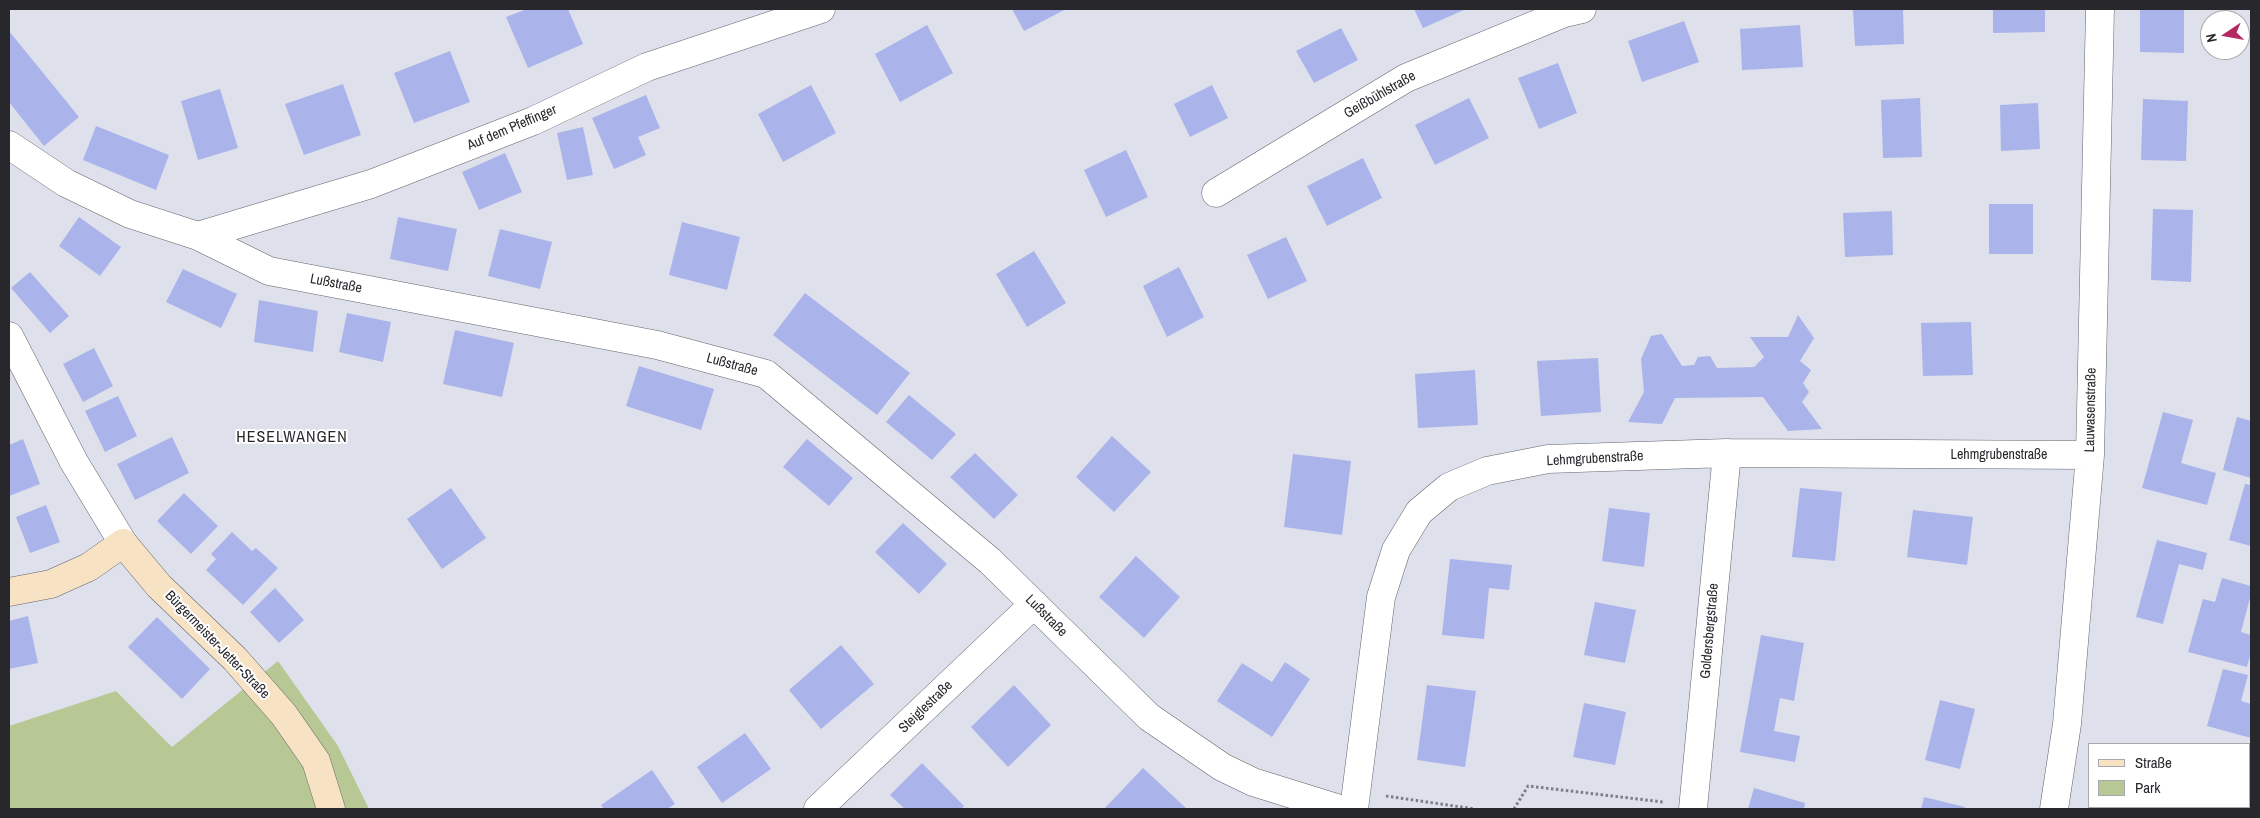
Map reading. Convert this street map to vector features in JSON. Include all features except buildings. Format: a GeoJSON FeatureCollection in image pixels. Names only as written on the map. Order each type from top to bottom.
{"type":"FeatureCollection","features":[{"type":"Feature","properties":{"kind":"street","name":"Auf dem Pfeffinger"},"geometry":{"type":"LineString","coordinates":[[198,236],[371,184],[533,121],[647,67],[822,9]]}},
{"type":"Feature","properties":{"kind":"street","name":"Geißbühlstraße"},"geometry":{"type":"LineString","coordinates":[[1216,194],[1406,78],[1564,14],[1582,9]]}},
{"type":"Feature","properties":{"kind":"street","name":"Lauwasenstraße"},"geometry":{"type":"LineString","coordinates":[[2054,809],[2067,724],[2090,455],[2100,9]]}},
{"type":"Feature","properties":{"kind":"street","name":"Lußstraße"},"geometry":{"type":"LineString","coordinates":[[9,145],[66,183],[130,214],[198,236],[269,271],[657,345],[766,374],[990,561],[1149,717],[1222,767],[1253,782],[1350,804]]}},
{"type":"Feature","properties":{"kind":"street"},"geometry":{"type":"LineString","coordinates":[[9,336],[74,462],[123,543],[90,567],[51,584],[9,592]]}},
{"type":"Feature","properties":{"kind":"street","name":"Lehmgrubenstraße"},"geometry":{"type":"LineString","coordinates":[[1350,804],[1381,597],[1396,550],[1419,512],[1449,488],[1487,471],[1548,459],[1727,453],[2090,455]]}},
{"type":"Feature","properties":{"kind":"street","name":"Goldersbergstraße"},"geometry":{"type":"LineString","coordinates":[[1693,807],[1727,453]]}},
{"type":"Feature","properties":{"kind":"street","name":"Bürgermeister-Jetter-Straße"},"geometry":{"type":"LineString","coordinates":[[123,543],[159,586],[235,659],[284,715],[316,762],[331,809]]}},
{"type":"Feature","properties":{"kind":"street","name":"Steiglestraße"},"geometry":{"type":"LineString","coordinates":[[818,809],[1034,604]]}},
{"type":"Feature","properties":{"kind":"path"},"geometry":{"type":"LineString","coordinates":[[1514,809],[1528,786],[1693,807]]}},
{"type":"Feature","properties":{"kind":"path"},"geometry":{"type":"LineString","coordinates":[[1350,804],[1474,809]]}},
{"type":"Feature","properties":{"kind":"green space"},"geometry":{"type":"Polygon","coordinates":[[[278,661],[338,746],[369,809],[9,809],[9,726],[116,691],[172,747],[278,661]]]}},
{"type":"Feature","properties":{"kind":"district","name":"HESELWANGEN"},"geometry":{"type":"Point","coordinates":[292,438]}}]}
